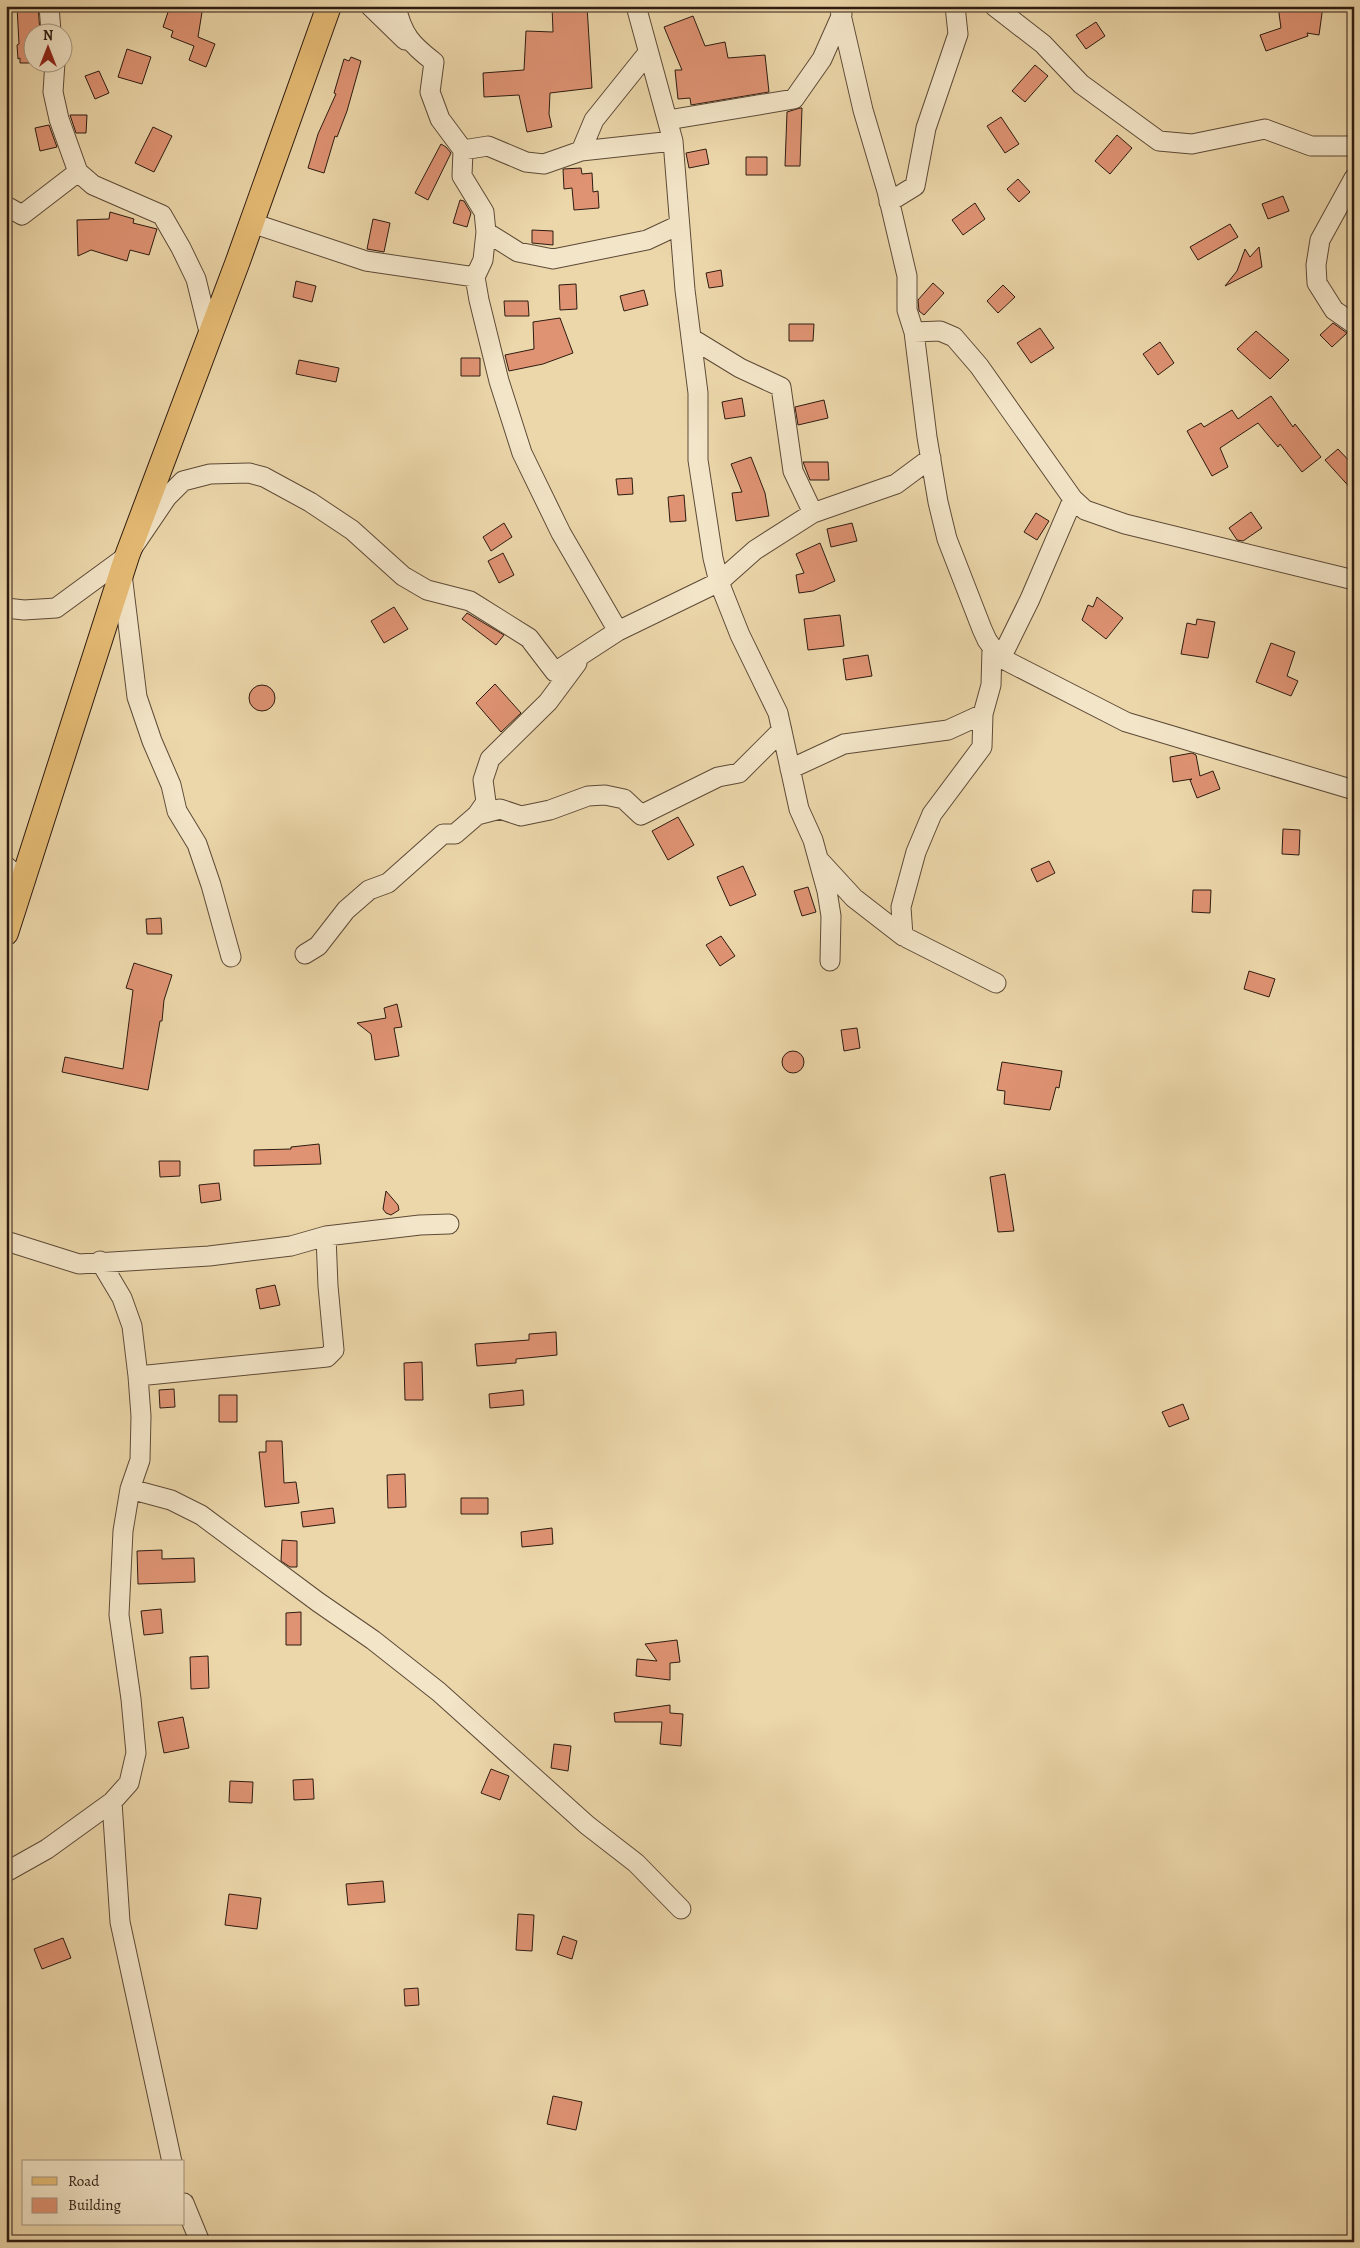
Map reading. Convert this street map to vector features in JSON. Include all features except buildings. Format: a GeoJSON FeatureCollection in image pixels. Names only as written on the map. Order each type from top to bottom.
{"type":"FeatureCollection","features":[{"type":"Feature","properties":{"kind":"main road"},"geometry":{"type":"LineString","coordinates":[[6,933],[125,564],[252,223],[329,6]]}},
{"type":"Feature","properties":{"kind":"street"},"geometry":{"type":"LineString","coordinates":[[49,6],[50,22]]}},
{"type":"Feature","properties":{"kind":"street"},"geometry":{"type":"LineString","coordinates":[[370,6],[412,46],[434,62],[430,92],[440,119],[463,150],[462,176],[484,212],[486,232],[483,260],[474,277],[499,381],[522,453],[561,533],[618,631]]}},
{"type":"Feature","properties":{"kind":"street"},"geometry":{"type":"LineString","coordinates":[[396,6],[398,17],[412,46]]}},
{"type":"Feature","properties":{"kind":"street"},"geometry":{"type":"LineString","coordinates":[[889,202],[915,186],[926,128],[958,34],[955,6]]}},
{"type":"Feature","properties":{"kind":"street"},"geometry":{"type":"LineString","coordinates":[[994,6],[1043,44],[1081,84],[1159,141],[1192,144],[1265,129],[1311,146],[1354,146]]}},
{"type":"Feature","properties":{"kind":"street"},"geometry":{"type":"LineString","coordinates":[[638,8],[647,54],[673,141],[679,226],[698,393],[698,460],[713,558],[719,582],[740,635],[778,713],[799,810],[813,840],[827,891],[831,916],[830,961]]}},
{"type":"Feature","properties":{"kind":"street"},"geometry":{"type":"LineString","coordinates":[[841,10],[863,110],[889,202],[907,276],[907,310],[914,332],[930,458],[938,502],[947,539],[982,630],[997,653],[1126,722],[1354,790]]}},
{"type":"Feature","properties":{"kind":"street"},"geometry":{"type":"LineString","coordinates":[[668,120],[794,99],[822,59],[841,10]]}},
{"type":"Feature","properties":{"kind":"street"},"geometry":{"type":"LineString","coordinates":[[581,151],[594,120],[647,54]]}},
{"type":"Feature","properties":{"kind":"street"},"geometry":{"type":"LineString","coordinates":[[54,72],[53,92],[59,119],[78,172],[94,185],[162,215],[181,248],[196,280],[210,336]]}},
{"type":"Feature","properties":{"kind":"street"},"geometry":{"type":"LineString","coordinates":[[463,150],[488,146],[526,162],[544,164],[581,151],[673,141]]}},
{"type":"Feature","properties":{"kind":"street"},"geometry":{"type":"LineString","coordinates":[[6,190],[14,211],[78,172]]}},
{"type":"Feature","properties":{"kind":"street"},"geometry":{"type":"LineString","coordinates":[[1354,178],[1320,240],[1316,265],[1317,282],[1334,310],[1354,324]]}},
{"type":"Feature","properties":{"kind":"street"},"geometry":{"type":"LineString","coordinates":[[252,223],[366,261],[474,277]]}},
{"type":"Feature","properties":{"kind":"street"},"geometry":{"type":"LineString","coordinates":[[486,232],[518,252],[553,259],[647,240],[679,226]]}},
{"type":"Feature","properties":{"kind":"street"},"geometry":{"type":"LineString","coordinates":[[914,332],[940,331],[954,338],[979,366],[1073,499],[1085,510],[1125,524],[1354,580]]}},
{"type":"Feature","properties":{"kind":"street"},"geometry":{"type":"LineString","coordinates":[[691,338],[740,368],[781,387],[793,471],[813,513]]}},
{"type":"Feature","properties":{"kind":"street"},"geometry":{"type":"LineString","coordinates":[[6,608],[24,610],[56,608],[125,564],[167,496],[183,481],[210,474],[248,473],[264,477],[324,511],[352,530],[403,576],[428,590],[470,601],[529,638],[555,672],[618,631],[719,582],[755,550],[813,513],[896,484],[930,458]]}},
{"type":"Feature","properties":{"kind":"street"},"geometry":{"type":"LineString","coordinates":[[903,936],[901,907],[916,852],[932,814],[982,747],[983,714],[997,653],[1030,599],[1073,499]]}},
{"type":"Feature","properties":{"kind":"street"},"geometry":{"type":"LineString","coordinates":[[125,564],[137,698],[152,741],[171,785],[177,811],[196,844],[206,868],[231,957]]}},
{"type":"Feature","properties":{"kind":"street"},"geometry":{"type":"LineString","coordinates":[[305,954],[318,946],[346,910],[369,890],[388,883],[443,834],[455,834],[477,815],[486,802],[483,780],[490,759],[548,702],[586,652]]}},
{"type":"Feature","properties":{"kind":"street"},"geometry":{"type":"LineString","coordinates":[[790,769],[844,744],[948,730],[983,714]]}},
{"type":"Feature","properties":{"kind":"street"},"geometry":{"type":"LineString","coordinates":[[477,815],[500,808],[521,816],[550,810],[588,796],[605,795],[624,799],[641,815],[718,777],[739,773],[782,730]]}},
{"type":"Feature","properties":{"kind":"street"},"geometry":{"type":"LineString","coordinates":[[818,858],[854,898],[903,936],[996,983]]}},
{"type":"Feature","properties":{"kind":"street"},"geometry":{"type":"LineString","coordinates":[[6,866],[24,882]]}},
{"type":"Feature","properties":{"kind":"street"},"geometry":{"type":"LineString","coordinates":[[6,1241],[79,1264],[217,1255],[291,1246],[326,1236],[420,1225],[449,1224]]}},
{"type":"Feature","properties":{"kind":"street"},"geometry":{"type":"LineString","coordinates":[[138,1376],[328,1357],[334,1350],[328,1286],[326,1236]]}},
{"type":"Feature","properties":{"kind":"street"},"geometry":{"type":"LineString","coordinates":[[6,1872],[47,1848],[112,1802],[129,1783],[136,1753],[131,1699],[119,1615],[123,1531],[130,1489],[140,1460],[138,1376],[132,1326],[122,1298],[100,1262]]}},
{"type":"Feature","properties":{"kind":"street"},"geometry":{"type":"LineString","coordinates":[[130,1489],[171,1500],[201,1515],[318,1602],[373,1640],[439,1692],[587,1826],[636,1863],[681,1909]]}},
{"type":"Feature","properties":{"kind":"street"},"geometry":{"type":"LineString","coordinates":[[112,1802],[120,1922],[172,2160]]}},
{"type":"Feature","properties":{"kind":"street"},"geometry":{"type":"LineString","coordinates":[[185,2205],[200,2242]]}}]}
